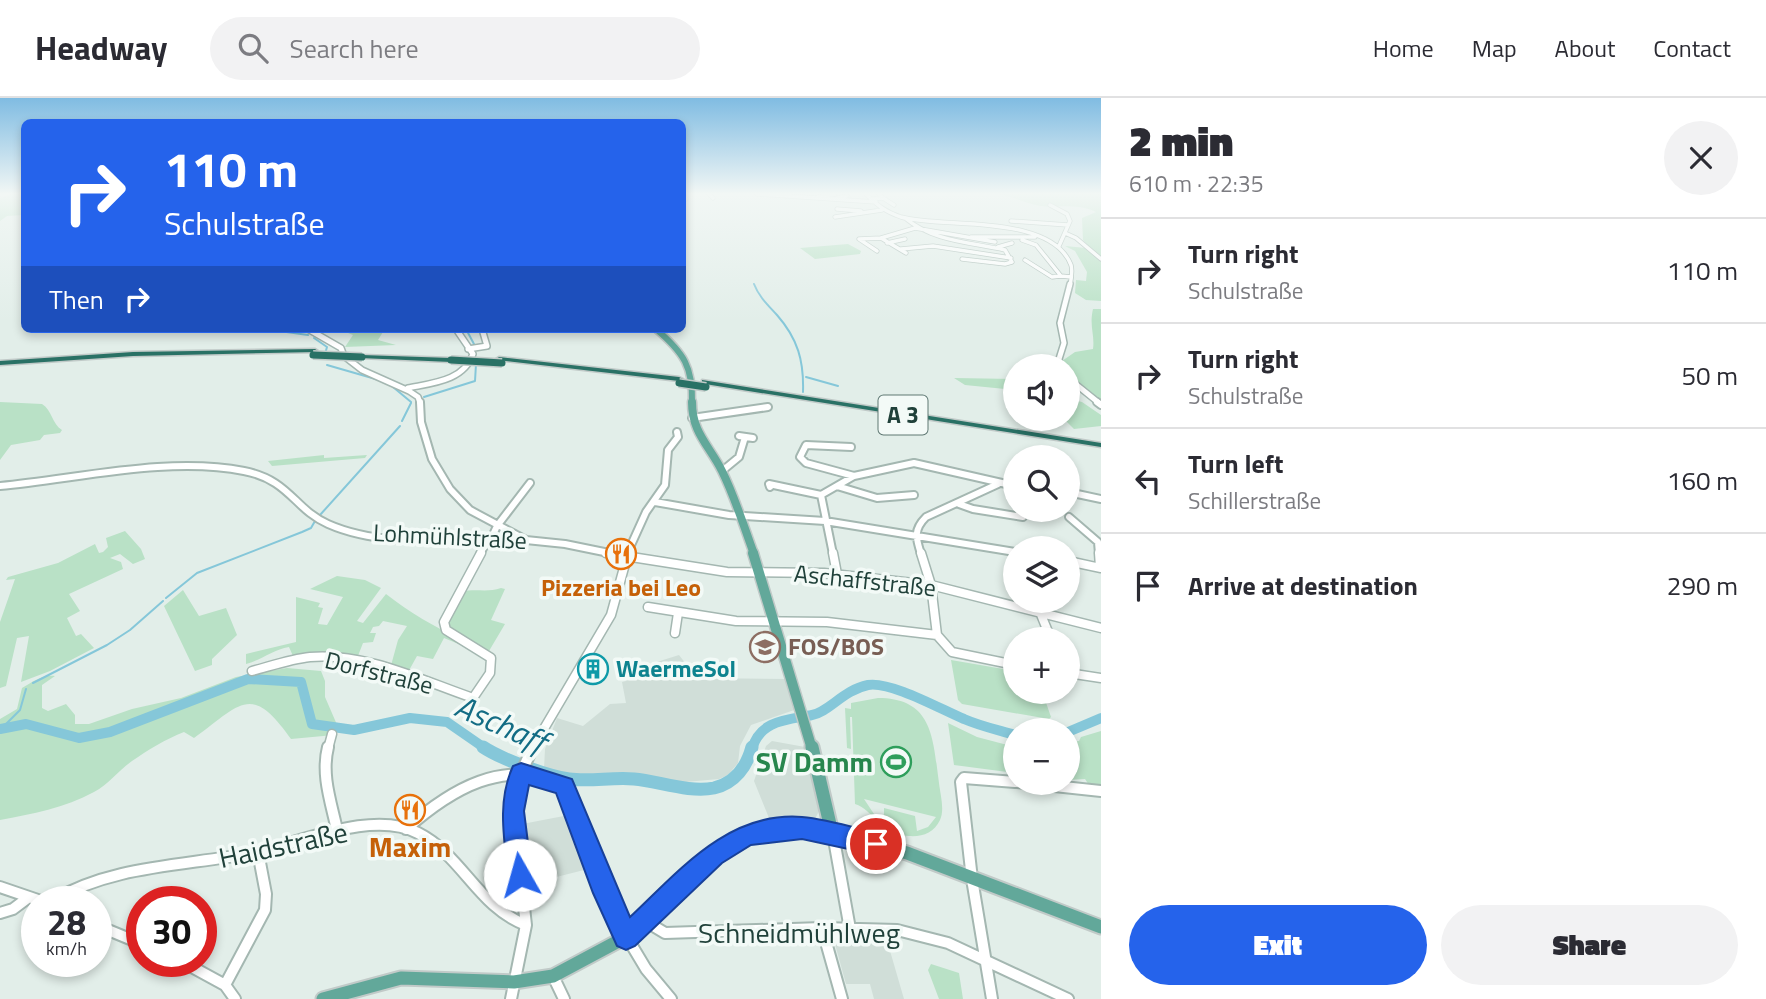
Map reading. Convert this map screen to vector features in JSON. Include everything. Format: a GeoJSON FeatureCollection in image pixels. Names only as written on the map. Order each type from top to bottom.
{"type":"FeatureCollection","features":[{"type":"Feature","properties":{"kind":"highway","name":"A 3"},"geometry":{"type":"LineString","coordinates":[[0,365],[314,353],[501,361],[679,381],[1101,448]]}},
{"type":"Feature","properties":{"kind":"main road"},"geometry":{"type":"LineString","coordinates":[[660,333],[671,344],[693,377],[692,418],[696,431],[722,471],[761,572],[802,708],[832,833]]}},
{"type":"Feature","properties":{"kind":"main road"},"geometry":{"type":"LineString","coordinates":[[323,999],[401,978],[514,982],[553,976],[626,937],[714,855],[745,836],[782,828],[832,833],[906,853],[1101,927]]}},
{"type":"Feature","properties":{"kind":"street"},"geometry":{"type":"LineString","coordinates":[[877,251],[859,239],[888,236]]}},
{"type":"Feature","properties":{"kind":"street"},"geometry":{"type":"LineString","coordinates":[[933,236],[995,245],[1036,236]]}},
{"type":"Feature","properties":{"kind":"street"},"geometry":{"type":"LineString","coordinates":[[958,236],[995,245],[1009,253],[1012,258]]}},
{"type":"Feature","properties":{"kind":"street"},"geometry":{"type":"LineString","coordinates":[[961,242],[977,236]]}},
{"type":"Feature","properties":{"kind":"street"},"geometry":{"type":"LineString","coordinates":[[994,236],[1035,245],[1061,276]]}},
{"type":"Feature","properties":{"kind":"street"},"geometry":{"type":"LineString","coordinates":[[1036,236],[1059,246],[1069,259],[1071,277],[1067,289],[1068,309],[1060,323],[1064,343],[1061,354]]}},
{"type":"Feature","properties":{"kind":"street"},"geometry":{"type":"LineString","coordinates":[[1059,246],[1064,236]]}},
{"type":"Feature","properties":{"kind":"street"},"geometry":{"type":"LineString","coordinates":[[1073,236],[1101,259]]}},
{"type":"Feature","properties":{"kind":"street"},"geometry":{"type":"LineString","coordinates":[[881,238],[899,250],[944,250],[1012,258]]}},
{"type":"Feature","properties":{"kind":"street"},"geometry":{"type":"LineString","coordinates":[[886,243],[905,239]]}},
{"type":"Feature","properties":{"kind":"street"},"geometry":{"type":"LineString","coordinates":[[908,250],[919,253]]}},
{"type":"Feature","properties":{"kind":"street"},"geometry":{"type":"LineString","coordinates":[[962,259],[1005,264],[1012,262],[1012,258]]}},
{"type":"Feature","properties":{"kind":"street"},"geometry":{"type":"LineString","coordinates":[[1026,260],[1050,273],[1052,277],[1071,277]]}},
{"type":"Feature","properties":{"kind":"street"},"geometry":{"type":"LineString","coordinates":[[315,333],[341,348],[342,356],[350,364],[408,388],[420,400],[421,422],[439,474],[470,510],[518,537]]}},
{"type":"Feature","properties":{"kind":"street"},"geometry":{"type":"LineString","coordinates":[[408,388],[461,373],[473,357],[458,333]]}},
{"type":"Feature","properties":{"kind":"street"},"geometry":{"type":"LineString","coordinates":[[468,349],[487,346],[483,333]]}},
{"type":"Feature","properties":{"kind":"street"},"geometry":{"type":"LineString","coordinates":[[1080,387],[1101,405]]}},
{"type":"Feature","properties":{"kind":"street"},"geometry":{"type":"LineString","coordinates":[[692,418],[768,407]]}},
{"type":"Feature","properties":{"kind":"street"},"geometry":{"type":"LineString","coordinates":[[511,999],[526,925],[513,811],[522,770],[611,615],[625,557],[646,512],[665,485],[668,450],[678,437],[677,432]]}},
{"type":"Feature","properties":{"kind":"street"},"geometry":{"type":"LineString","coordinates":[[722,471],[727,469],[743,450],[742,436],[753,438]]}},
{"type":"Feature","properties":{"kind":"street"},"geometry":{"type":"LineString","coordinates":[[851,447],[806,444],[800,457],[806,463],[854,477]]}},
{"type":"Feature","properties":{"kind":"street"},"geometry":{"type":"LineString","coordinates":[[769,484],[821,495],[854,477],[920,463],[1003,485]]}},
{"type":"Feature","properties":{"kind":"street","name":"Lohmühlstraße"},"geometry":{"type":"LineString","coordinates":[[0,486],[161,466],[213,466],[246,471],[275,481],[306,510],[329,524],[342,528],[377,535],[508,540],[518,537],[625,557]]}},
{"type":"Feature","properties":{"kind":"street"},"geometry":{"type":"LineString","coordinates":[[489,539],[530,482]]}},
{"type":"Feature","properties":{"kind":"street"},"geometry":{"type":"LineString","coordinates":[[998,484],[926,517],[919,524],[915,535],[931,585],[937,635],[952,652],[1003,663]]}},
{"type":"Feature","properties":{"kind":"street"},"geometry":{"type":"LineString","coordinates":[[837,486],[877,498],[914,495]]}},
{"type":"Feature","properties":{"kind":"street"},"geometry":{"type":"LineString","coordinates":[[821,495],[837,574]]}},
{"type":"Feature","properties":{"kind":"street"},"geometry":{"type":"LineString","coordinates":[[1080,495],[1101,499]]}},
{"type":"Feature","properties":{"kind":"street"},"geometry":{"type":"LineString","coordinates":[[655,502],[739,516],[825,521],[1003,550]]}},
{"type":"Feature","properties":{"kind":"street"},"geometry":{"type":"LineString","coordinates":[[959,504],[1003,514]]}},
{"type":"Feature","properties":{"kind":"street"},"geometry":{"type":"LineString","coordinates":[[1075,522],[1098,542],[1101,568],[1080,564]]}},
{"type":"Feature","properties":{"kind":"street","name":"Dorfstraße"},"geometry":{"type":"LineString","coordinates":[[252,671],[307,657],[333,657],[473,698],[490,673],[491,658],[446,630],[444,622],[489,539]]}},
{"type":"Feature","properties":{"kind":"street","name":"Aschaffstraße"},"geometry":{"type":"LineString","coordinates":[[625,557],[727,572],[837,574],[931,585],[1101,628]]}},
{"type":"Feature","properties":{"kind":"street"},"geometry":{"type":"LineString","coordinates":[[648,607],[678,613],[777,622],[855,624],[937,635]]}},
{"type":"Feature","properties":{"kind":"street"},"geometry":{"type":"LineString","coordinates":[[676,633],[678,613]]}},
{"type":"Feature","properties":{"kind":"street"},"geometry":{"type":"LineString","coordinates":[[1041,614],[1046,627]]}},
{"type":"Feature","properties":{"kind":"street"},"geometry":{"type":"LineString","coordinates":[[1080,675],[1101,678]]}},
{"type":"Feature","properties":{"kind":"street"},"geometry":{"type":"LineString","coordinates":[[332,734],[324,764],[337,830]]}},
{"type":"Feature","properties":{"kind":"street"},"geometry":{"type":"LineString","coordinates":[[526,925],[505,916],[436,846],[406,829],[464,786],[522,770],[564,786],[605,893],[626,937],[646,969],[671,999]]}},
{"type":"Feature","properties":{"kind":"street"},"geometry":{"type":"LineString","coordinates":[[992,999],[972,879],[961,782],[964,778],[974,777],[1003,780]]}},
{"type":"Feature","properties":{"kind":"street"},"geometry":{"type":"LineString","coordinates":[[1080,790],[1100,793]]}},
{"type":"Feature","properties":{"kind":"street","name":"Haidstraße"},"geometry":{"type":"LineString","coordinates":[[81,886],[121,874],[258,852],[337,830],[406,829]]}},
{"type":"Feature","properties":{"kind":"street"},"geometry":{"type":"LineString","coordinates":[[832,833],[846,895],[850,929]]}},
{"type":"Feature","properties":{"kind":"street"},"geometry":{"type":"LineString","coordinates":[[225,985],[265,910],[266,894],[258,852]]}},
{"type":"Feature","properties":{"kind":"street"},"geometry":{"type":"LineString","coordinates":[[0,887],[21,894]]}},
{"type":"Feature","properties":{"kind":"street"},"geometry":{"type":"LineString","coordinates":[[0,913],[21,903]]}},
{"type":"Feature","properties":{"kind":"street","name":"Schneidmühlweg"},"geometry":{"type":"LineString","coordinates":[[645,922],[665,933],[822,928],[914,933],[985,958],[1068,999]]}},
{"type":"Feature","properties":{"kind":"street"},"geometry":{"type":"LineString","coordinates":[[822,928],[842,999]]}},
{"type":"Feature","properties":{"kind":"street"},"geometry":{"type":"LineString","coordinates":[[553,976],[564,999]]}},
{"type":"Feature","properties":{"kind":"street"},"geometry":{"type":"LineString","coordinates":[[210,977],[225,985],[235,999]]}},
{"type":"Feature","properties":{"kind":"shaded area"},"geometry":{"type":"Polygon","coordinates":[[[679,655],[697,678],[788,679],[797,709],[751,725],[740,746],[738,763],[728,775],[719,779],[674,783],[634,775],[571,778],[544,769],[545,749],[557,718],[583,726],[610,704],[626,703],[622,682],[649,675],[644,666],[679,655]]]}},
{"type":"Feature","properties":{"kind":"shaded area"},"geometry":{"type":"Polygon","coordinates":[[[772,741],[805,747],[820,809],[815,819],[769,818],[754,781],[766,746],[772,741]]]}},
{"type":"Feature","properties":{"kind":"shaded area"},"geometry":{"type":"Polygon","coordinates":[[[569,815],[584,870],[525,885],[517,825],[569,815]]]}},
{"type":"Feature","properties":{"kind":"shaded area"},"geometry":{"type":"Polygon","coordinates":[[[833,937],[886,937],[904,999],[874,999],[870,984],[846,984],[833,937]]]}},
{"type":"Feature","properties":{"kind":"green space"},"geometry":{"type":"Polygon","coordinates":[[[1083,236],[1101,236],[1101,301],[1086,300],[1075,293],[1076,280],[1086,281],[1087,272],[1075,251],[1065,246],[1086,248],[1083,236]]]}},
{"type":"Feature","properties":{"kind":"green space"},"geometry":{"type":"Polygon","coordinates":[[[848,244],[861,251],[860,254],[815,259],[800,248],[848,244]]]}},
{"type":"Feature","properties":{"kind":"green space"},"geometry":{"type":"Polygon","coordinates":[[[1093,309],[1101,309],[1101,403],[1080,386],[1080,354],[1072,354],[1093,349],[1093,309]]]}},
{"type":"Feature","properties":{"kind":"green space"},"geometry":{"type":"Polygon","coordinates":[[[348,333],[382,333],[378,340],[396,345],[345,347],[353,335],[348,333]]]}},
{"type":"Feature","properties":{"kind":"green space"},"geometry":{"type":"Polygon","coordinates":[[[954,378],[1003,379],[1003,389],[965,385],[954,378]]]}},
{"type":"Feature","properties":{"kind":"green space"},"geometry":{"type":"Polygon","coordinates":[[[0,402],[42,404],[62,430],[60,433],[44,435],[40,440],[11,445],[0,460],[0,402]]]}},
{"type":"Feature","properties":{"kind":"green space"},"geometry":{"type":"Polygon","coordinates":[[[1080,402],[1101,415],[1101,426],[1080,428],[1080,402]]]}},
{"type":"Feature","properties":{"kind":"green space"},"geometry":{"type":"Polygon","coordinates":[[[324,455],[324,458],[367,455],[365,458],[272,466],[268,461],[324,455]]]}},
{"type":"Feature","properties":{"kind":"green space"},"geometry":{"type":"Polygon","coordinates":[[[125,531],[141,549],[145,559],[133,564],[120,554],[110,558],[121,562],[123,569],[69,594],[80,611],[67,618],[76,636],[81,634],[94,648],[50,671],[21,682],[29,636],[17,638],[6,686],[0,688],[0,622],[15,579],[6,580],[8,577],[58,563],[95,544],[99,553],[103,552],[108,547],[106,538],[125,531]]]}},
{"type":"Feature","properties":{"kind":"green space"},"geometry":{"type":"Polygon","coordinates":[[[337,576],[365,580],[381,588],[357,621],[363,623],[386,594],[422,619],[461,640],[461,645],[444,638],[433,659],[417,656],[407,674],[390,669],[398,640],[407,626],[383,621],[379,626],[373,627],[370,633],[376,633],[373,642],[363,643],[356,661],[293,656],[289,647],[246,664],[246,654],[296,642],[296,597],[320,603],[318,607],[323,608],[318,624],[327,625],[343,597],[310,589],[337,576]]]}},
{"type":"Feature","properties":{"kind":"green space"},"geometry":{"type":"Polygon","coordinates":[[[505,589],[491,620],[505,624],[489,651],[449,630],[448,617],[461,592],[505,589]]]}},
{"type":"Feature","properties":{"kind":"green space"},"geometry":{"type":"Polygon","coordinates":[[[183,590],[199,616],[226,608],[237,635],[212,659],[212,665],[195,671],[164,606],[183,590]]]}},
{"type":"Feature","properties":{"kind":"green space"},"geometry":{"type":"Polygon","coordinates":[[[951,660],[1003,669],[1003,704],[1046,704],[1051,717],[1043,718],[962,704],[958,700],[951,660]]]}},
{"type":"Feature","properties":{"kind":"green space"},"geometry":{"type":"Polygon","coordinates":[[[287,668],[321,671],[325,681],[325,697],[338,727],[334,735],[291,739],[266,710],[245,704],[223,716],[194,738],[184,732],[157,745],[83,798],[48,810],[0,820],[0,719],[17,709],[22,688],[34,681],[55,676],[42,685],[42,708],[48,711],[66,704],[75,715],[75,724],[89,724],[132,709],[181,698],[236,677],[287,668]]]}},
{"type":"Feature","properties":{"kind":"green space","name":"SV Damm"},"geometry":{"type":"Polygon","coordinates":[[[878,698],[896,700],[910,705],[927,724],[935,752],[942,807],[940,820],[931,831],[918,836],[899,834],[884,827],[855,804],[852,717],[851,749],[847,748],[845,708],[851,709],[851,703],[878,698]],[[864,799],[874,814],[884,822],[884,808],[915,816],[917,831],[928,827],[936,817],[864,799]]]}},
{"type":"Feature","properties":{"kind":"green space"},"geometry":{"type":"Polygon","coordinates":[[[948,723],[977,737],[1003,744],[1003,771],[954,765],[948,723]]]}},
{"type":"Feature","properties":{"kind":"green space"},"geometry":{"type":"Polygon","coordinates":[[[1101,731],[1101,784],[1089,785],[1085,779],[1080,779],[1081,737],[1101,731]]]}},
{"type":"Feature","properties":{"kind":"green space"},"geometry":{"type":"Polygon","coordinates":[[[931,964],[959,973],[963,999],[939,999],[928,970],[931,964]]]}},
{"type":"Feature","properties":{"kind":"waterway"},"geometry":{"type":"LineString","coordinates":[[754,284],[795,342],[801,360],[803,392]]}},
{"type":"Feature","properties":{"kind":"waterway"},"geometry":{"type":"LineString","coordinates":[[294,333],[308,335]]}},
{"type":"Feature","properties":{"kind":"waterway"},"geometry":{"type":"LineString","coordinates":[[468,333],[475,346]]}},
{"type":"Feature","properties":{"kind":"waterway"},"geometry":{"type":"LineString","coordinates":[[314,338],[327,347],[325,354]]}},
{"type":"Feature","properties":{"kind":"waterway"},"geometry":{"type":"LineString","coordinates":[[424,397],[475,381],[476,364]]}},
{"type":"Feature","properties":{"kind":"waterway"},"geometry":{"type":"LineString","coordinates":[[327,365],[379,380]]}},
{"type":"Feature","properties":{"kind":"waterway"},"geometry":{"type":"LineString","coordinates":[[806,377],[838,386]]}},
{"type":"Feature","properties":{"kind":"waterway"},"geometry":{"type":"LineString","coordinates":[[393,387],[411,402]]}},
{"type":"Feature","properties":{"kind":"waterway"},"geometry":{"type":"LineString","coordinates":[[402,421],[411,403]]}},
{"type":"Feature","properties":{"kind":"waterway"},"geometry":{"type":"LineString","coordinates":[[320,515],[400,426]]}},
{"type":"Feature","properties":{"kind":"waterway"},"geometry":{"type":"LineString","coordinates":[[166,598],[197,573],[302,532],[311,528],[315,521]]}},
{"type":"Feature","properties":{"kind":"waterway"},"geometry":{"type":"LineString","coordinates":[[33,683],[107,645],[130,630],[163,601]]}},
{"type":"Feature","properties":{"kind":"waterway","name":"Aschaff"},"geometry":{"type":"LineString","coordinates":[[0,729],[26,724],[79,738],[110,732],[248,679],[301,682],[312,724],[354,730],[410,718],[447,722],[484,748]]}},
{"type":"Feature","properties":{"kind":"waterway","name":"Aschaff"},"geometry":{"type":"LineString","coordinates":[[752,749],[761,732],[768,727],[784,720],[818,713],[851,691],[868,685],[890,687],[970,721],[1003,731]]}},
{"type":"Feature","properties":{"kind":"waterway"},"geometry":{"type":"LineString","coordinates":[[1,729],[20,710],[26,689]]}},
{"type":"Feature","properties":{"kind":"waterway","name":"Aschaff"},"geometry":{"type":"LineString","coordinates":[[1080,727],[1101,718]]}},
{"type":"Feature","properties":{"kind":"waterway","name":"Aschaff"},"geometry":{"type":"LineString","coordinates":[[484,748],[512,762],[569,779],[634,779],[704,789],[721,786],[734,778],[747,761],[752,747]]}},
{"type":"Feature","properties":{"kind":"place","name":"Pizzeria bei Leo"},"geometry":{"type":"Point","coordinates":[621,554]}},
{"type":"Feature","properties":{"kind":"place","name":"FOS/BOS"},"geometry":{"type":"Point","coordinates":[765,647]}},
{"type":"Feature","properties":{"kind":"place","name":"WaermeSol"},"geometry":{"type":"Point","coordinates":[593,669]}},
{"type":"Feature","properties":{"kind":"place","name":"SV Damm"},"geometry":{"type":"Point","coordinates":[896,762]}},
{"type":"Feature","properties":{"kind":"place","name":"Maxim"},"geometry":{"type":"Point","coordinates":[410,810]}},
{"type":"Feature","properties":{"kind":"route"},"geometry":{"type":"LineString","coordinates":[[520,875],[513,811],[521,773],[564,786],[605,893],[626,937],[714,855],[745,836],[760,831],[802,828],[876,844]]}}]}
